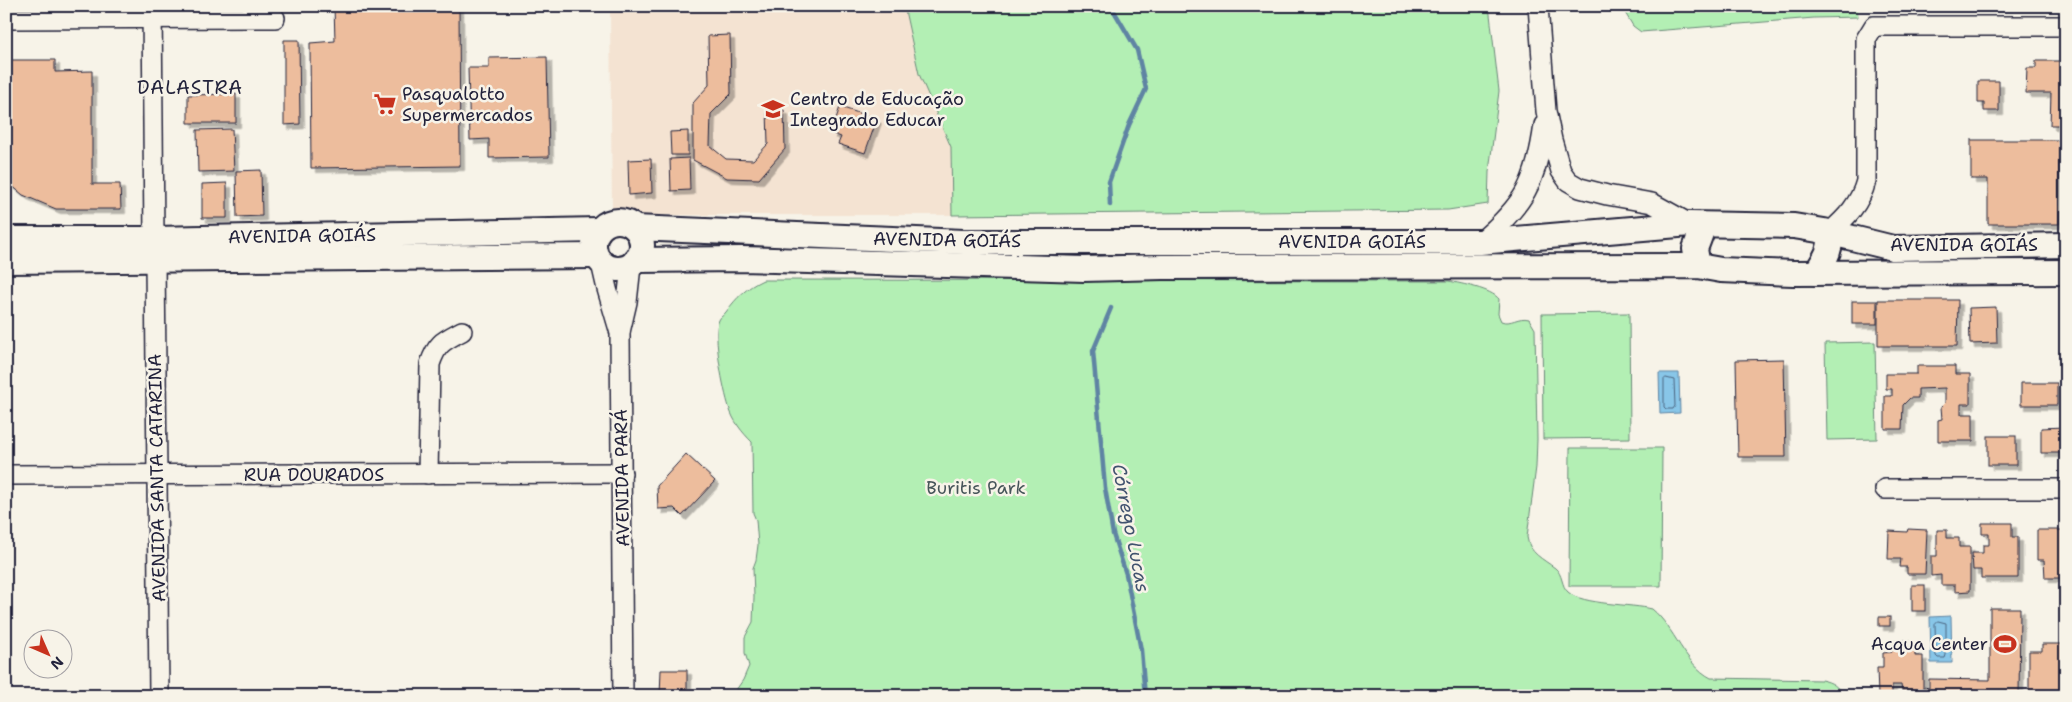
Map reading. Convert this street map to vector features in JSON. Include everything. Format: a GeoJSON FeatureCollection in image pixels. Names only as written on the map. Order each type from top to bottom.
{"type":"FeatureCollection","features":[{"type":"Feature","properties":{"kind":"main road"},"geometry":{"type":"LineString","coordinates":[[620,221],[628,223],[635,228],[641,240],[640,254],[634,263],[614,268],[599,260],[594,243],[598,230],[604,225],[620,221]]}},
{"type":"Feature","properties":{"kind":"main road","name":"AVENIDA GOIÁS"},"geometry":{"type":"LineString","coordinates":[[635,228],[964,242],[1480,242],[1697,225],[1794,226],[1893,248],[2066,245]]}},
{"type":"Feature","properties":{"kind":"main road"},"geometry":{"type":"LineString","coordinates":[[1697,225],[1700,232],[1695,249],[1698,266]]}},
{"type":"Feature","properties":{"kind":"main road","name":"AVENIDA GOIÁS"},"geometry":{"type":"LineString","coordinates":[[6,261],[154,250],[598,230]]}},
{"type":"Feature","properties":{"kind":"main road"},"geometry":{"type":"LineString","coordinates":[[1816,273],[1830,249],[1829,233]]}},
{"type":"Feature","properties":{"kind":"main road","name":"AVENIDA GOIÁS"},"geometry":{"type":"LineString","coordinates":[[6,239],[154,250],[599,260]]}},
{"type":"Feature","properties":{"kind":"main road","name":"AVENIDA GOIÁS"},"geometry":{"type":"LineString","coordinates":[[634,263],[742,259],[1084,268],[1181,266],[1698,266],[1721,270],[1816,273],[2066,272]]}},
{"type":"Feature","properties":{"kind":"street"},"geometry":{"type":"LineString","coordinates":[[1538,6],[1546,111],[1561,172],[1568,181],[1580,188],[1607,196],[1652,204],[1697,225]]}},
{"type":"Feature","properties":{"kind":"street"},"geometry":{"type":"LineString","coordinates":[[6,19],[152,12],[276,18]]}},
{"type":"Feature","properties":{"kind":"street","name":"AVENIDA SANTA CATARINA"},"geometry":{"type":"LineString","coordinates":[[152,12],[159,696]]}},
{"type":"Feature","properties":{"kind":"street"},"geometry":{"type":"LineString","coordinates":[[1829,233],[1854,209],[1862,195],[1866,182],[1866,39],[1874,26],[2066,26]]}},
{"type":"Feature","properties":{"kind":"street"},"geometry":{"type":"LineString","coordinates":[[1480,242],[1513,212],[1536,172],[1546,111]]}},
{"type":"Feature","properties":{"kind":"street","name":"AVENIDA PARÁ"},"geometry":{"type":"LineString","coordinates":[[599,260],[620,333],[624,696]]}},
{"type":"Feature","properties":{"kind":"street"},"geometry":{"type":"LineString","coordinates":[[620,333],[634,263]]}},
{"type":"Feature","properties":{"kind":"street"},"geometry":{"type":"LineString","coordinates":[[428,474],[430,364],[433,353],[441,342],[462,331]]}},
{"type":"Feature","properties":{"kind":"street","name":"RUA DOURADOS"},"geometry":{"type":"LineString","coordinates":[[6,475],[622,473]]}},
{"type":"Feature","properties":{"kind":"street"},"geometry":{"type":"LineString","coordinates":[[1885,489],[2066,489]]}},
{"type":"Feature","properties":{"kind":"shaded area","name":"Centro de Educação Integrado Educar"},"geometry":{"type":"Polygon","coordinates":[[[610,6],[904,6],[918,71],[951,147],[952,215],[612,215],[610,6]]]}},
{"type":"Feature","properties":{"kind":"green space"},"geometry":{"type":"Polygon","coordinates":[[[904,6],[1489,6],[1499,91],[1489,172],[1488,204],[1448,210],[952,215],[951,147],[919,74],[904,6]]]}},
{"type":"Feature","properties":{"kind":"green space"},"geometry":{"type":"Polygon","coordinates":[[[1621,6],[1857,6],[1858,17],[1814,18],[1641,32],[1633,26],[1621,6]]]}},
{"type":"Feature","properties":{"kind":"green space","name":"Buritis Park"},"geometry":{"type":"Polygon","coordinates":[[[763,280],[1449,281],[1490,292],[1499,299],[1498,314],[1501,321],[1508,322],[1525,318],[1529,319],[1535,329],[1536,467],[1527,537],[1528,543],[1534,551],[1558,571],[1568,592],[1596,602],[1652,609],[1667,626],[1694,664],[1711,678],[1821,680],[1834,685],[1843,696],[738,696],[736,690],[749,666],[745,653],[745,637],[753,622],[753,568],[758,545],[756,520],[753,513],[752,442],[738,426],[729,407],[718,350],[717,327],[720,319],[738,297],[763,280]]]}},
{"type":"Feature","properties":{"kind":"green space"},"geometry":{"type":"Polygon","coordinates":[[[1629,313],[1630,438],[1543,439],[1542,314],[1629,313]]]}},
{"type":"Feature","properties":{"kind":"green space"},"geometry":{"type":"Polygon","coordinates":[[[1875,342],[1877,439],[1827,440],[1825,343],[1875,342]]]}},
{"type":"Feature","properties":{"kind":"green space"},"geometry":{"type":"Polygon","coordinates":[[[1570,448],[1662,448],[1661,586],[1569,586],[1570,448]]]}},
{"type":"Feature","properties":{"kind":"water"},"geometry":{"type":"Polygon","coordinates":[[[1659,373],[1679,373],[1680,413],[1660,414],[1659,373]]]}},
{"type":"Feature","properties":{"kind":"water"},"geometry":{"type":"Polygon","coordinates":[[[1951,616],[1952,663],[1931,663],[1930,617],[1951,616]]]}},
{"type":"Feature","properties":{"kind":"building","name":"Pasqualotto Supermercados"},"geometry":{"type":"Polygon","coordinates":[[[334,6],[459,6],[460,166],[311,168],[310,43],[335,41],[334,6]]]}},
{"type":"Feature","properties":{"kind":"building"},"geometry":{"type":"Polygon","coordinates":[[[730,35],[731,94],[711,114],[710,146],[726,159],[753,160],[768,144],[767,110],[784,110],[785,149],[759,179],[727,178],[693,160],[693,103],[709,85],[708,36],[730,35]]]}},
{"type":"Feature","properties":{"kind":"building"},"geometry":{"type":"Polygon","coordinates":[[[284,40],[299,40],[300,124],[284,125],[284,40]]]}},
{"type":"Feature","properties":{"kind":"building"},"geometry":{"type":"Polygon","coordinates":[[[547,57],[549,157],[489,158],[489,139],[470,140],[468,68],[489,68],[489,58],[547,57]]]}},
{"type":"Feature","properties":{"kind":"building"},"geometry":{"type":"Polygon","coordinates":[[[6,60],[55,60],[55,72],[92,71],[92,184],[120,184],[121,209],[56,209],[23,195],[6,179],[6,60]]]}},
{"type":"Feature","properties":{"kind":"building"},"geometry":{"type":"Polygon","coordinates":[[[2036,61],[2062,61],[2061,125],[2050,125],[2051,93],[2026,93],[2027,68],[2036,68],[2036,61]]]}},
{"type":"Feature","properties":{"kind":"building"},"geometry":{"type":"Polygon","coordinates":[[[1978,81],[1999,81],[1999,111],[1984,111],[1984,103],[1978,103],[1978,81]]]}},
{"type":"Feature","properties":{"kind":"building"},"geometry":{"type":"Polygon","coordinates":[[[236,94],[236,123],[188,123],[188,95],[236,94]]]}},
{"type":"Feature","properties":{"kind":"building"},"geometry":{"type":"Polygon","coordinates":[[[840,107],[877,119],[865,153],[838,144],[841,137],[831,133],[840,107]]]}},
{"type":"Feature","properties":{"kind":"building"},"geometry":{"type":"Polygon","coordinates":[[[232,129],[234,171],[198,172],[197,130],[232,129]]]}},
{"type":"Feature","properties":{"kind":"building"},"geometry":{"type":"Polygon","coordinates":[[[688,131],[688,155],[671,155],[670,132],[688,131]]]}},
{"type":"Feature","properties":{"kind":"building"},"geometry":{"type":"Polygon","coordinates":[[[1971,140],[2059,140],[2059,224],[1988,224],[1988,179],[1971,179],[1971,140]]]}},
{"type":"Feature","properties":{"kind":"building"},"geometry":{"type":"Polygon","coordinates":[[[689,158],[690,190],[671,191],[670,159],[689,158]]]}},
{"type":"Feature","properties":{"kind":"building"},"geometry":{"type":"Polygon","coordinates":[[[651,159],[652,193],[629,195],[628,160],[651,159]]]}},
{"type":"Feature","properties":{"kind":"building"},"geometry":{"type":"Polygon","coordinates":[[[261,170],[262,216],[237,217],[236,171],[261,170]]]}},
{"type":"Feature","properties":{"kind":"building"},"geometry":{"type":"Polygon","coordinates":[[[227,183],[227,218],[202,218],[202,184],[227,183]]]}},
{"type":"Feature","properties":{"kind":"building"},"geometry":{"type":"Polygon","coordinates":[[[1878,300],[1958,300],[1957,346],[1878,346],[1878,300]]]}},
{"type":"Feature","properties":{"kind":"building"},"geometry":{"type":"Polygon","coordinates":[[[1852,301],[1877,301],[1877,324],[1852,324],[1852,301]]]}},
{"type":"Feature","properties":{"kind":"building"},"geometry":{"type":"Polygon","coordinates":[[[1996,307],[1997,343],[1970,344],[1969,308],[1996,307]]]}},
{"type":"Feature","properties":{"kind":"building"},"geometry":{"type":"Polygon","coordinates":[[[1784,359],[1786,457],[1738,457],[1736,360],[1784,359]]]}},
{"type":"Feature","properties":{"kind":"building"},"geometry":{"type":"Polygon","coordinates":[[[1917,366],[1955,366],[1955,374],[1970,374],[1970,404],[1961,404],[1961,414],[1973,414],[1973,441],[1938,441],[1938,420],[1942,419],[1941,407],[1945,403],[1945,388],[1918,389],[1918,398],[1910,398],[1903,405],[1902,429],[1885,429],[1885,396],[1892,396],[1892,389],[1886,389],[1886,374],[1917,374],[1917,366]]]}},
{"type":"Feature","properties":{"kind":"building"},"geometry":{"type":"Polygon","coordinates":[[[2021,383],[2057,383],[2057,405],[2021,405],[2021,383]]]}},
{"type":"Feature","properties":{"kind":"building"},"geometry":{"type":"Polygon","coordinates":[[[2064,427],[2064,453],[2041,453],[2041,428],[2064,427]]]}},
{"type":"Feature","properties":{"kind":"building"},"geometry":{"type":"Polygon","coordinates":[[[1988,436],[2016,436],[2016,465],[1988,465],[1988,436]]]}},
{"type":"Feature","properties":{"kind":"building"},"geometry":{"type":"Polygon","coordinates":[[[686,454],[715,481],[682,516],[674,508],[658,509],[657,486],[686,454]]]}},
{"type":"Feature","properties":{"kind":"building"},"geometry":{"type":"Polygon","coordinates":[[[1982,523],[2012,523],[2012,537],[2018,537],[2018,578],[1981,578],[1981,570],[1973,570],[1972,553],[1983,553],[1983,545],[1989,545],[1989,534],[1982,534],[1982,523]]]}},
{"type":"Feature","properties":{"kind":"building"},"geometry":{"type":"Polygon","coordinates":[[[1908,529],[1927,530],[1925,574],[1907,574],[1907,567],[1900,567],[1901,559],[1888,559],[1889,531],[1907,532],[1908,529]]]}},
{"type":"Feature","properties":{"kind":"building"},"geometry":{"type":"Polygon","coordinates":[[[1937,530],[1947,530],[1947,538],[1959,538],[1959,547],[1970,547],[1970,591],[1955,592],[1955,585],[1941,585],[1941,575],[1931,576],[1931,556],[1937,556],[1937,530]]]}},
{"type":"Feature","properties":{"kind":"building"},"geometry":{"type":"Polygon","coordinates":[[[2037,530],[2064,530],[2065,578],[2045,578],[2044,560],[2037,560],[2037,530]]]}},
{"type":"Feature","properties":{"kind":"building"},"geometry":{"type":"Polygon","coordinates":[[[1912,585],[1925,585],[1925,611],[1912,611],[1912,585]]]}},
{"type":"Feature","properties":{"kind":"building","name":"Acqua Center"},"geometry":{"type":"Polygon","coordinates":[[[1990,608],[2020,608],[2019,696],[1924,696],[1924,687],[1929,688],[1929,679],[1990,680],[1990,608]]]}},
{"type":"Feature","properties":{"kind":"building"},"geometry":{"type":"Polygon","coordinates":[[[1879,617],[1890,617],[1890,626],[1879,626],[1879,617]]]}},
{"type":"Feature","properties":{"kind":"building"},"geometry":{"type":"Polygon","coordinates":[[[1908,640],[1908,649],[1915,649],[1915,656],[1923,656],[1923,690],[1902,691],[1901,685],[1892,685],[1892,695],[1878,695],[1877,668],[1883,668],[1883,653],[1892,652],[1892,641],[1908,640]]]}},
{"type":"Feature","properties":{"kind":"building"},"geometry":{"type":"Polygon","coordinates":[[[2042,644],[2064,644],[2064,694],[2029,694],[2029,651],[2042,651],[2042,644]]]}},
{"type":"Feature","properties":{"kind":"building"},"geometry":{"type":"Polygon","coordinates":[[[661,670],[687,670],[687,696],[660,696],[661,670]]]}},
{"type":"Feature","properties":{"kind":"waterway","name":"Córrego Lucas"},"geometry":{"type":"LineString","coordinates":[[1110,205],[1109,182],[1129,125],[1146,89],[1137,50],[1111,6]]}},
{"type":"Feature","properties":{"kind":"waterway","name":"Córrego Lucas"},"geometry":{"type":"LineString","coordinates":[[1111,308],[1093,351],[1105,488],[1113,534],[1126,574],[1141,650],[1145,696]]}},
{"type":"Feature","properties":{"kind":"place","name":"Pasqualotto Supermercados"},"geometry":{"type":"Point","coordinates":[385,104]}},
{"type":"Feature","properties":{"kind":"place","name":"Centro de Educação Integrado Educar"},"geometry":{"type":"Point","coordinates":[773,109]}},
{"type":"Feature","properties":{"kind":"place","name":"Acqua Center"},"geometry":{"type":"Point","coordinates":[2005,644]}},
{"type":"Feature","properties":{"kind":"district","name":"DALASTRA"},"geometry":{"type":"Point","coordinates":[190,87]}}]}
